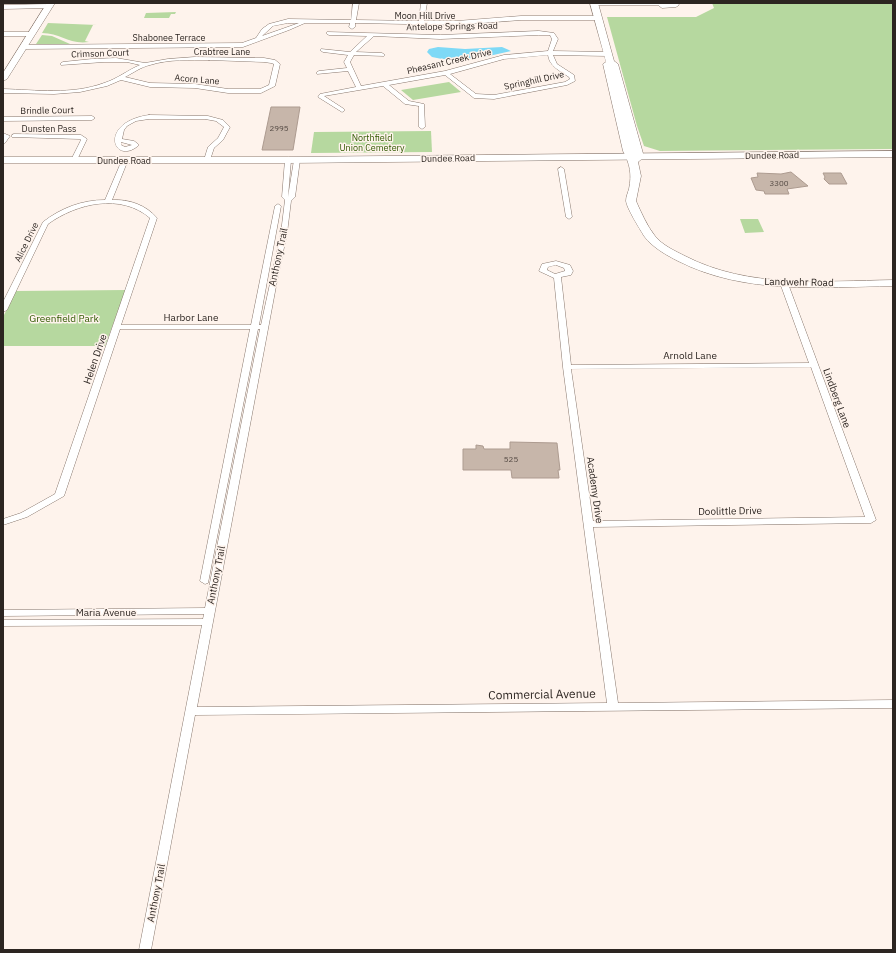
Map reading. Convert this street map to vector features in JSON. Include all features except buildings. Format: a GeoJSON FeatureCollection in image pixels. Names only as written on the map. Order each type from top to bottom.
{"type":"FeatureCollection","features":[{"type":"Feature","properties":{"kind":"main road","name":"Landwehr Road"},"geometry":{"type":"LineString","coordinates":[[594,3],[609,59],[614,64],[634,158],[636,176],[631,201],[636,213],[650,235],[662,246],[694,265],[738,278],[784,283],[893,283]]}},
{"type":"Feature","properties":{"kind":"main road"},"geometry":{"type":"LineString","coordinates":[[3,79],[50,5]]}},
{"type":"Feature","properties":{"kind":"main road","name":"Dundee Road"},"geometry":{"type":"LineString","coordinates":[[3,160],[634,158],[893,154]]}},
{"type":"Feature","properties":{"kind":"main road","name":"Landwehr Road"},"geometry":{"type":"LineString","coordinates":[[648,230],[657,234],[675,248],[692,258],[734,272],[779,278],[893,278]]}},
{"type":"Feature","properties":{"kind":"street"},"geometry":{"type":"LineString","coordinates":[[352,29],[356,3]]}},
{"type":"Feature","properties":{"kind":"street"},"geometry":{"type":"LineString","coordinates":[[421,23],[424,3]]}},
{"type":"Feature","properties":{"kind":"street"},"geometry":{"type":"LineString","coordinates":[[594,3],[660,3],[662,6],[670,7],[676,5],[675,3]]}},
{"type":"Feature","properties":{"kind":"street"},"geometry":{"type":"LineString","coordinates":[[3,7],[50,5]]}},
{"type":"Feature","properties":{"kind":"street"},"geometry":{"type":"LineString","coordinates":[[521,18],[526,30]]}},
{"type":"Feature","properties":{"kind":"street","name":"Moon Hill Drive"},"geometry":{"type":"LineString","coordinates":[[258,38],[269,26],[276,22],[457,23],[521,18],[598,18]]}},
{"type":"Feature","properties":{"kind":"street","name":"Shabonee Terrace"},"geometry":{"type":"LineString","coordinates":[[24,47],[234,46],[248,43],[258,38],[269,37],[278,32],[309,21]]}},
{"type":"Feature","properties":{"kind":"street","name":"Antelope Springs Road"},"geometry":{"type":"LineString","coordinates":[[329,33],[440,37],[539,33],[552,34],[555,39],[549,53]]}},
{"type":"Feature","properties":{"kind":"street"},"geometry":{"type":"LineString","coordinates":[[3,34],[32,34]]}},
{"type":"Feature","properties":{"kind":"street"},"geometry":{"type":"LineString","coordinates":[[359,88],[347,62],[351,54],[363,41],[373,35]]}},
{"type":"Feature","properties":{"kind":"street"},"geometry":{"type":"LineString","coordinates":[[323,50],[351,54],[382,55]]}},
{"type":"Feature","properties":{"kind":"street","name":"Pheasant Creek Drive"},"geometry":{"type":"LineString","coordinates":[[342,110],[321,97],[322,95],[446,73],[504,57],[549,53],[609,59]]}},
{"type":"Feature","properties":{"kind":"street","name":"Springhill Drive"},"geometry":{"type":"LineString","coordinates":[[446,73],[474,96],[484,97],[494,97],[547,87],[567,83],[573,80],[572,76],[558,68],[550,60],[549,53]]}},
{"type":"Feature","properties":{"kind":"street","name":"Crabtree Lane"},"geometry":{"type":"LineString","coordinates":[[3,91],[68,92],[95,88],[121,78],[141,63],[168,60],[273,61],[276,64],[272,86]]}},
{"type":"Feature","properties":{"kind":"street","name":"Crimson Court"},"geometry":{"type":"LineString","coordinates":[[63,64],[79,61],[141,63]]}},
{"type":"Feature","properties":{"kind":"street"},"geometry":{"type":"LineString","coordinates":[[319,74],[349,69]]}},
{"type":"Feature","properties":{"kind":"street","name":"Acorn Lane"},"geometry":{"type":"LineString","coordinates":[[121,78],[150,86],[195,86],[228,91],[261,91],[272,86]]}},
{"type":"Feature","properties":{"kind":"street"},"geometry":{"type":"LineString","coordinates":[[384,84],[407,103],[422,105],[422,127]]}},
{"type":"Feature","properties":{"kind":"street"},"geometry":{"type":"LineString","coordinates":[[118,140],[127,123],[138,120],[170,117],[205,117],[215,119],[224,123],[227,127],[222,138],[211,147],[206,160]]}},
{"type":"Feature","properties":{"kind":"street","name":"Brindle Court"},"geometry":{"type":"LineString","coordinates":[[3,119],[92,118]]}},
{"type":"Feature","properties":{"kind":"street"},"geometry":{"type":"LineString","coordinates":[[3,135],[7,136],[3,142]]}},
{"type":"Feature","properties":{"kind":"street","name":"Dunsten Pass"},"geometry":{"type":"LineString","coordinates":[[14,136],[81,137],[84,139],[74,160]]}},
{"type":"Feature","properties":{"kind":"street"},"geometry":{"type":"LineString","coordinates":[[108,201],[125,160]]}},
{"type":"Feature","properties":{"kind":"street","name":"Anthony Trail"},"geometry":{"type":"LineString","coordinates":[[205,581],[259,327],[284,232],[288,200],[292,197],[292,160]]}},
{"type":"Feature","properties":{"kind":"street"},"geometry":{"type":"LineString","coordinates":[[561,169],[569,217]]}},
{"type":"Feature","properties":{"kind":"street","name":"Alice Drive"},"geometry":{"type":"LineString","coordinates":[[3,310],[45,223],[53,215],[68,209],[87,203],[108,201]]}},
{"type":"Feature","properties":{"kind":"street","name":"Helen Drive"},"geometry":{"type":"LineString","coordinates":[[3,522],[24,515],[59,496],[154,218],[150,213],[141,208],[126,203],[108,201]]}},
{"type":"Feature","properties":{"kind":"street","name":"Anthony Trail"},"geometry":{"type":"LineString","coordinates":[[145,950],[191,711],[259,327],[278,206]]}},
{"type":"Feature","properties":{"kind":"street"},"geometry":{"type":"LineString","coordinates":[[273,232],[284,232]]}},
{"type":"Feature","properties":{"kind":"street","name":"Academy Drive"},"geometry":{"type":"LineString","coordinates":[[557,276],[567,367],[613,706]]}},
{"type":"Feature","properties":{"kind":"street","name":"Lindberg Lane"},"geometry":{"type":"LineString","coordinates":[[784,283],[871,520]]}},
{"type":"Feature","properties":{"kind":"street","name":"Harbor Lane"},"geometry":{"type":"LineString","coordinates":[[118,327],[259,327]]}},
{"type":"Feature","properties":{"kind":"street","name":"Arnold Lane"},"geometry":{"type":"LineString","coordinates":[[567,367],[814,365]]}},
{"type":"Feature","properties":{"kind":"street","name":"Doolittle Drive"},"geometry":{"type":"LineString","coordinates":[[589,524],[871,520]]}},
{"type":"Feature","properties":{"kind":"street","name":"Maria Avenue"},"geometry":{"type":"LineString","coordinates":[[3,613],[207,616]]}},
{"type":"Feature","properties":{"kind":"street","name":"Maria Avenue"},"geometry":{"type":"LineString","coordinates":[[3,623],[207,616]]}},
{"type":"Feature","properties":{"kind":"street","name":"Commercial Avenue"},"geometry":{"type":"LineString","coordinates":[[191,711],[893,704]]}},
{"type":"Feature","properties":{"kind":"green space"},"geometry":{"type":"Polygon","coordinates":[[[712,3],[893,3],[893,149],[660,151],[644,146],[637,126],[607,17],[696,17],[714,8],[712,3]]]}},
{"type":"Feature","properties":{"kind":"green space"},"geometry":{"type":"Polygon","coordinates":[[[176,12],[175,14],[171,14],[169,18],[144,18],[146,13],[176,12]]]}},
{"type":"Feature","properties":{"kind":"green space"},"geometry":{"type":"Polygon","coordinates":[[[48,23],[97,25],[93,25],[85,41],[89,42],[76,42],[55,35],[42,33],[48,23]]]}},
{"type":"Feature","properties":{"kind":"green space"},"geometry":{"type":"Polygon","coordinates":[[[42,35],[52,36],[70,44],[36,44],[42,35]]]}},
{"type":"Feature","properties":{"kind":"green space"},"geometry":{"type":"Polygon","coordinates":[[[449,82],[461,92],[413,100],[401,90],[449,82]]]}},
{"type":"Feature","properties":{"kind":"green space","name":"Northfield Union Cemetery"},"geometry":{"type":"Polygon","coordinates":[[[431,131],[432,152],[311,153],[314,132],[431,131]]]}},
{"type":"Feature","properties":{"kind":"green space"},"geometry":{"type":"Polygon","coordinates":[[[740,219],[758,219],[764,232],[745,233],[740,219]]]}},
{"type":"Feature","properties":{"kind":"green space","name":"Greenfield Park"},"geometry":{"type":"Polygon","coordinates":[[[126,290],[105,346],[3,346],[3,317],[16,291],[126,290]]]}},
{"type":"Feature","properties":{"kind":"water"},"geometry":{"type":"Polygon","coordinates":[[[438,47],[465,49],[502,47],[511,51],[480,58],[442,59],[432,57],[427,52],[429,49],[438,47]]]}}]}
